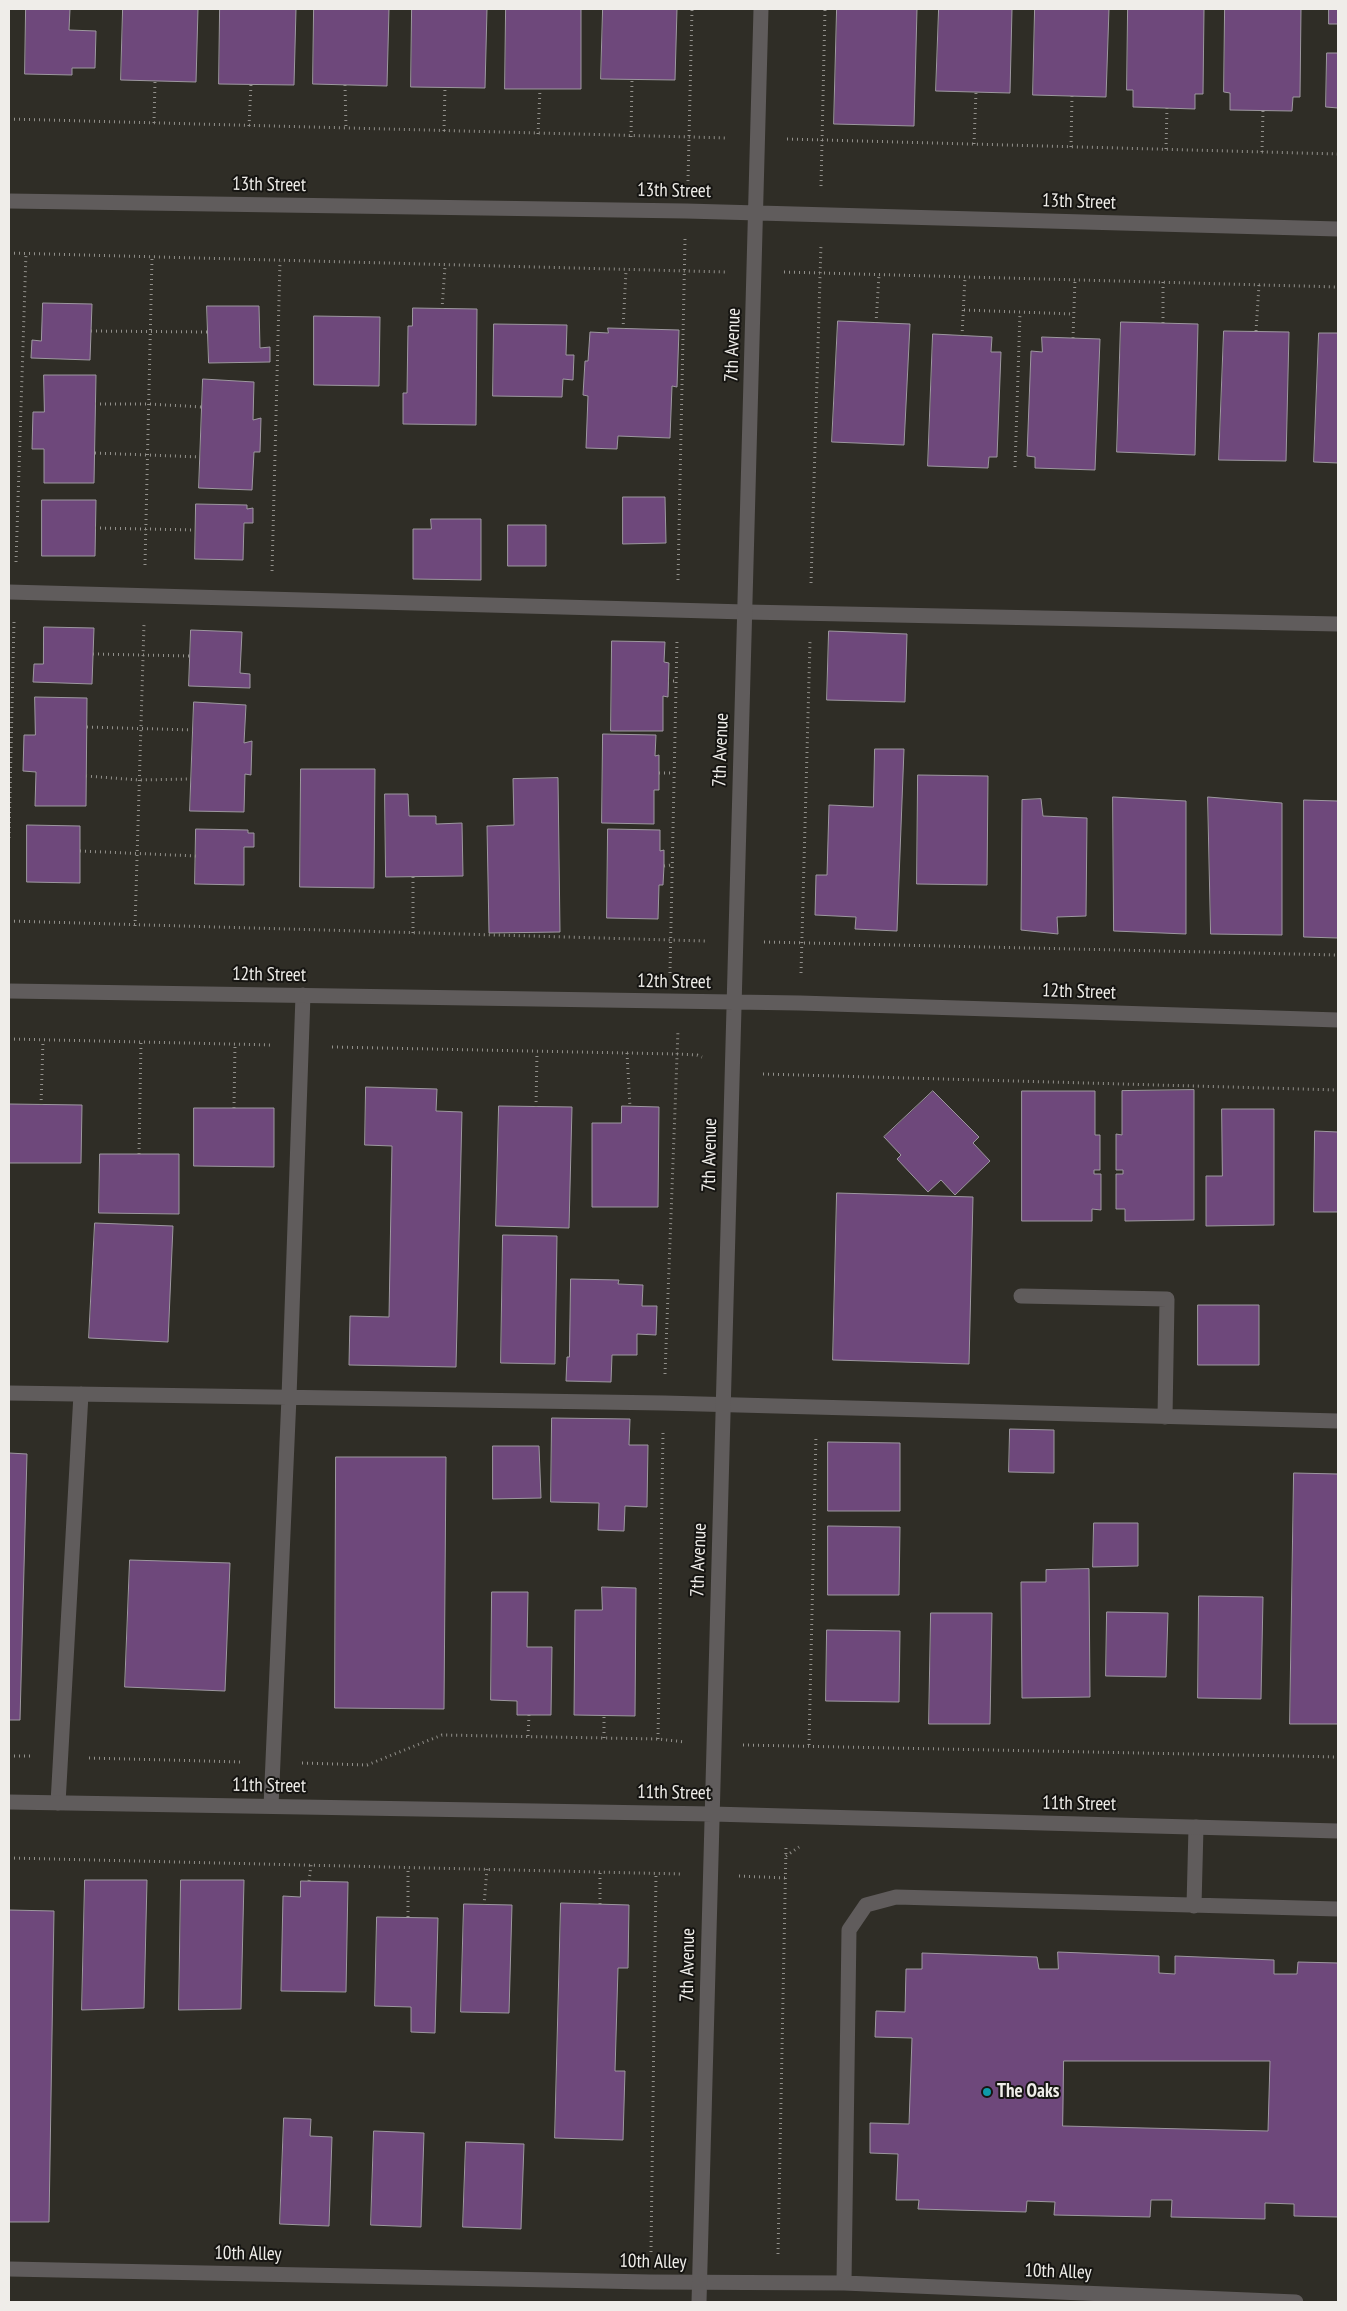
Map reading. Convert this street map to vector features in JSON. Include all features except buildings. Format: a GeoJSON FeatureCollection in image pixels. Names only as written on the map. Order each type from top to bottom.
{"type":"FeatureCollection","features":[{"type":"Feature","properties":{"kind":"street","name":"7th Avenue"},"geometry":{"type":"LineString","coordinates":[[699,2302],[761,9]]}},
{"type":"Feature","properties":{"kind":"street","name":"13th Street"},"geometry":{"type":"LineString","coordinates":[[9,201],[686,211],[1338,229]]}},
{"type":"Feature","properties":{"kind":"street"},"geometry":{"type":"LineString","coordinates":[[12,592],[746,612],[1338,624]]}},
{"type":"Feature","properties":{"kind":"street","name":"12th Street"},"geometry":{"type":"LineString","coordinates":[[9,991],[670,1001],[1338,1020]]}},
{"type":"Feature","properties":{"kind":"street"},"geometry":{"type":"LineString","coordinates":[[272,1806],[303,995]]}},
{"type":"Feature","properties":{"kind":"street"},"geometry":{"type":"LineString","coordinates":[[1021,1296],[1168,1298],[1164,1417]]}},
{"type":"Feature","properties":{"kind":"street"},"geometry":{"type":"LineString","coordinates":[[9,1393],[664,1403],[1338,1422]]}},
{"type":"Feature","properties":{"kind":"street"},"geometry":{"type":"LineString","coordinates":[[58,1803],[81,1394]]}},
{"type":"Feature","properties":{"kind":"street","name":"11th Street"},"geometry":{"type":"LineString","coordinates":[[9,1802],[712,1814],[1338,1831]]}},
{"type":"Feature","properties":{"kind":"street"},"geometry":{"type":"LineString","coordinates":[[1194,1906],[1196,1827]]}},
{"type":"Feature","properties":{"kind":"street"},"geometry":{"type":"LineString","coordinates":[[844,2283],[850,1930],[866,1905],[896,1897],[1338,1909]]}},
{"type":"Feature","properties":{"kind":"street","name":"10th Alley"},"geometry":{"type":"LineString","coordinates":[[9,2269],[650,2282],[844,2283],[1051,2297],[1296,2302]]}},
{"type":"Feature","properties":{"kind":"path"},"geometry":{"type":"LineString","coordinates":[[658,1739],[664,1403],[678,1026],[670,1001],[669,938],[692,9]]}},
{"type":"Feature","properties":{"kind":"path"},"geometry":{"type":"LineString","coordinates":[[800,1004],[821,272],[821,139],[825,9]]}},
{"type":"Feature","properties":{"kind":"path"},"geometry":{"type":"LineString","coordinates":[[631,136],[632,79]]}},
{"type":"Feature","properties":{"kind":"path"},"geometry":{"type":"LineString","coordinates":[[154,81],[154,123]]}},
{"type":"Feature","properties":{"kind":"path"},"geometry":{"type":"LineString","coordinates":[[249,126],[251,84]]}},
{"type":"Feature","properties":{"kind":"path"},"geometry":{"type":"LineString","coordinates":[[345,85],[346,129]]}},
{"type":"Feature","properties":{"kind":"path"},"geometry":{"type":"LineString","coordinates":[[444,131],[445,88]]}},
{"type":"Feature","properties":{"kind":"path"},"geometry":{"type":"LineString","coordinates":[[538,134],[540,89]]}},
{"type":"Feature","properties":{"kind":"path"},"geometry":{"type":"LineString","coordinates":[[974,144],[976,92]]}},
{"type":"Feature","properties":{"kind":"path"},"geometry":{"type":"LineString","coordinates":[[1071,147],[1072,96]]}},
{"type":"Feature","properties":{"kind":"path"},"geometry":{"type":"LineString","coordinates":[[1166,149],[1167,107]]}},
{"type":"Feature","properties":{"kind":"path"},"geometry":{"type":"LineString","coordinates":[[1262,152],[1263,110]]}},
{"type":"Feature","properties":{"kind":"path"},"geometry":{"type":"LineString","coordinates":[[9,119],[1338,154]]}},
{"type":"Feature","properties":{"kind":"path"},"geometry":{"type":"LineString","coordinates":[[9,253],[626,271],[821,272],[1338,287]]}},
{"type":"Feature","properties":{"kind":"path"},"geometry":{"type":"LineString","coordinates":[[9,838],[12,592],[26,253]]}},
{"type":"Feature","properties":{"kind":"path"},"geometry":{"type":"LineString","coordinates":[[271,599],[280,261]]}},
{"type":"Feature","properties":{"kind":"path"},"geometry":{"type":"LineString","coordinates":[[442,308],[445,266]]}},
{"type":"Feature","properties":{"kind":"path"},"geometry":{"type":"LineString","coordinates":[[623,329],[626,271]]}},
{"type":"Feature","properties":{"kind":"path"},"geometry":{"type":"LineString","coordinates":[[876,323],[879,274]]}},
{"type":"Feature","properties":{"kind":"path"},"geometry":{"type":"LineString","coordinates":[[962,336],[965,277]]}},
{"type":"Feature","properties":{"kind":"path"},"geometry":{"type":"LineString","coordinates":[[1072,338],[1075,280]]}},
{"type":"Feature","properties":{"kind":"path"},"geometry":{"type":"LineString","coordinates":[[1163,323],[1164,282]]}},
{"type":"Feature","properties":{"kind":"path"},"geometry":{"type":"LineString","coordinates":[[1256,331],[1259,285]]}},
{"type":"Feature","properties":{"kind":"path"},"geometry":{"type":"LineString","coordinates":[[964,310],[1074,314]]}},
{"type":"Feature","properties":{"kind":"path"},"geometry":{"type":"LineString","coordinates":[[1015,467],[1020,313]]}},
{"type":"Feature","properties":{"kind":"path"},"geometry":{"type":"LineString","coordinates":[[91,330],[208,332]]}},
{"type":"Feature","properties":{"kind":"path"},"geometry":{"type":"LineString","coordinates":[[95,404],[149,404],[202,407]]}},
{"type":"Feature","properties":{"kind":"path"},"geometry":{"type":"LineString","coordinates":[[95,453],[200,457]]}},
{"type":"Feature","properties":{"kind":"path"},"geometry":{"type":"LineString","coordinates":[[95,528],[195,530]]}},
{"type":"Feature","properties":{"kind":"path"},"geometry":{"type":"LineString","coordinates":[[93,654],[190,656]]}},
{"type":"Feature","properties":{"kind":"path"},"geometry":{"type":"LineString","coordinates":[[668,682],[676,681]]}},
{"type":"Feature","properties":{"kind":"path"},"geometry":{"type":"LineString","coordinates":[[86,727],[193,730]]}},
{"type":"Feature","properties":{"kind":"path"},"geometry":{"type":"LineString","coordinates":[[659,773],[674,773]]}},
{"type":"Feature","properties":{"kind":"path"},"geometry":{"type":"LineString","coordinates":[[86,776],[139,780],[191,779]]}},
{"type":"Feature","properties":{"kind":"path"},"geometry":{"type":"LineString","coordinates":[[80,851],[196,856]]}},
{"type":"Feature","properties":{"kind":"path"},"geometry":{"type":"LineString","coordinates":[[664,866],[671,865]]}},
{"type":"Feature","properties":{"kind":"path"},"geometry":{"type":"LineString","coordinates":[[413,877],[413,933]]}},
{"type":"Feature","properties":{"kind":"path"},"geometry":{"type":"LineString","coordinates":[[9,921],[413,933],[669,938],[735,942],[802,942],[1338,956]]}},
{"type":"Feature","properties":{"kind":"path"},"geometry":{"type":"LineString","coordinates":[[9,1039],[676,1054],[697,1055],[732,1072],[1338,1090]]}},
{"type":"Feature","properties":{"kind":"path"},"geometry":{"type":"LineString","coordinates":[[41,1105],[43,1040]]}},
{"type":"Feature","properties":{"kind":"path"},"geometry":{"type":"LineString","coordinates":[[139,1154],[141,1042]]}},
{"type":"Feature","properties":{"kind":"path"},"geometry":{"type":"LineString","coordinates":[[234,1108],[236,1044]]}},
{"type":"Feature","properties":{"kind":"path"},"geometry":{"type":"LineString","coordinates":[[536,1106],[537,1052]]}},
{"type":"Feature","properties":{"kind":"path"},"geometry":{"type":"LineString","coordinates":[[627,1053],[630,1107]]}},
{"type":"Feature","properties":{"kind":"path"},"geometry":{"type":"LineString","coordinates":[[809,1745],[817,1407]]}},
{"type":"Feature","properties":{"kind":"path"},"geometry":{"type":"LineString","coordinates":[[528,1736],[529,1715]]}},
{"type":"Feature","properties":{"kind":"path"},"geometry":{"type":"LineString","coordinates":[[604,1716],[604,1738]]}},
{"type":"Feature","properties":{"kind":"path"},"geometry":{"type":"LineString","coordinates":[[9,1756],[367,1765],[442,1735],[658,1739],[714,1744],[1338,1757]]}},
{"type":"Feature","properties":{"kind":"path"},"geometry":{"type":"LineString","coordinates":[[9,1858],[656,1873],[786,1878],[777,2282]]}},
{"type":"Feature","properties":{"kind":"path"},"geometry":{"type":"LineString","coordinates":[[309,1881],[311,1865]]}},
{"type":"Feature","properties":{"kind":"path"},"geometry":{"type":"LineString","coordinates":[[408,1867],[408,1917]]}},
{"type":"Feature","properties":{"kind":"path"},"geometry":{"type":"LineString","coordinates":[[484,1905],[487,1869]]}},
{"type":"Feature","properties":{"kind":"path"},"geometry":{"type":"LineString","coordinates":[[600,1872],[600,1904]]}},
{"type":"Feature","properties":{"kind":"path"},"geometry":{"type":"LineString","coordinates":[[650,2282],[656,1873]]}},
{"type":"Feature","properties":{"kind":"place","name":"The Oaks"},"geometry":{"type":"Point","coordinates":[987,2092]}}]}
